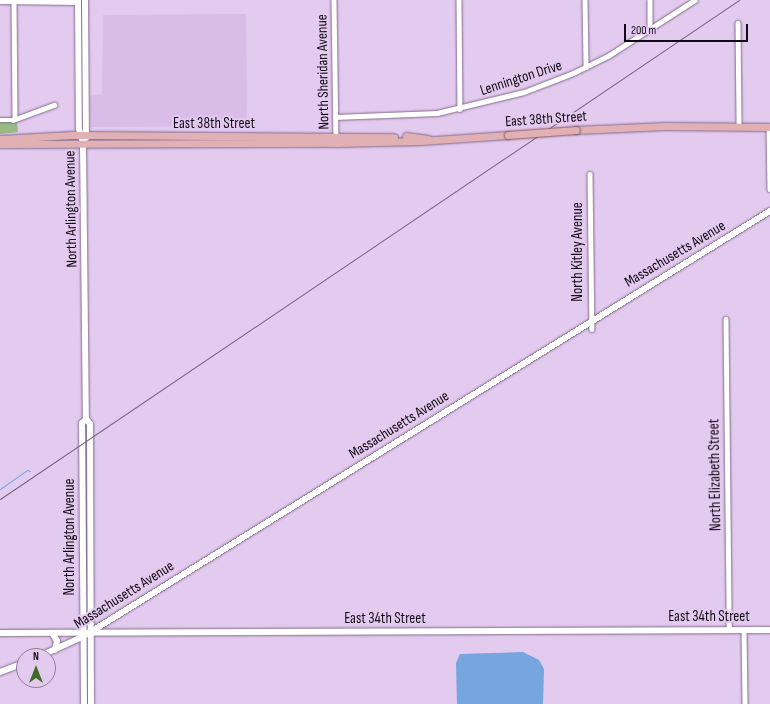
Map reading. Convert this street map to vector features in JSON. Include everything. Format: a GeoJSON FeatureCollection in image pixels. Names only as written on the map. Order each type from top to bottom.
{"type":"FeatureCollection","features":[{"type":"Feature","properties":{"kind":"main road","name":"North Arlington Avenue"},"geometry":{"type":"LineString","coordinates":[[83,143],[87,136],[85,0]]}},
{"type":"Feature","properties":{"kind":"main road","name":"North Arlington Avenue"},"geometry":{"type":"LineString","coordinates":[[78,1],[79,136],[83,143],[86,419],[82,423],[88,633],[92,704]]}},
{"type":"Feature","properties":{"kind":"main road","name":"East 38th Street"},"geometry":{"type":"LineString","coordinates":[[666,126],[670,124],[739,123],[770,126]]}},
{"type":"Feature","properties":{"kind":"main road","name":"East 38th Street"},"geometry":{"type":"LineString","coordinates":[[0,139],[87,136],[421,141],[428,139],[666,126],[770,126]]}},
{"type":"Feature","properties":{"kind":"main road","name":"East 38th Street"},"geometry":{"type":"LineString","coordinates":[[0,144],[336,140]]}},
{"type":"Feature","properties":{"kind":"main road","name":"Massachusetts Avenue"},"geometry":{"type":"LineString","coordinates":[[56,650],[88,633],[590,320],[770,211]]}},
{"type":"Feature","properties":{"kind":"main road","name":"East 34th Street"},"geometry":{"type":"LineString","coordinates":[[0,633],[770,630]]}},
{"type":"Feature","properties":{"kind":"main road"},"geometry":{"type":"LineString","coordinates":[[52,633],[57,641],[56,650]]}},
{"type":"Feature","properties":{"kind":"main road","name":"North Arlington Avenue"},"geometry":{"type":"LineString","coordinates":[[84,704],[88,633]]}},
{"type":"Feature","properties":{"kind":"main road"},"geometry":{"type":"LineString","coordinates":[[0,672],[16,666]]}},
{"type":"Feature","properties":{"kind":"street","name":"North Sheridan Avenue"},"geometry":{"type":"LineString","coordinates":[[334,0],[336,140]]}},
{"type":"Feature","properties":{"kind":"street"},"geometry":{"type":"LineString","coordinates":[[458,0],[460,108]]}},
{"type":"Feature","properties":{"kind":"street"},"geometry":{"type":"LineString","coordinates":[[585,0],[586,67]]}},
{"type":"Feature","properties":{"kind":"street"},"geometry":{"type":"LineString","coordinates":[[650,0],[650,30]]}},
{"type":"Feature","properties":{"kind":"street","name":"Lennington Drive"},"geometry":{"type":"LineString","coordinates":[[335,116],[409,115],[460,108],[524,92],[586,67],[650,30],[695,0]]}},
{"type":"Feature","properties":{"kind":"street"},"geometry":{"type":"LineString","coordinates":[[0,1],[78,1]]}},
{"type":"Feature","properties":{"kind":"street"},"geometry":{"type":"LineString","coordinates":[[14,1],[15,119]]}},
{"type":"Feature","properties":{"kind":"street"},"geometry":{"type":"LineString","coordinates":[[738,23],[739,123]]}},
{"type":"Feature","properties":{"kind":"street"},"geometry":{"type":"LineString","coordinates":[[0,120],[15,119],[54,105]]}},
{"type":"Feature","properties":{"kind":"street"},"geometry":{"type":"LineString","coordinates":[[770,126],[770,189]]}},
{"type":"Feature","properties":{"kind":"street","name":"North Kitley Avenue"},"geometry":{"type":"LineString","coordinates":[[590,174],[590,320],[592,328]]}},
{"type":"Feature","properties":{"kind":"street","name":"North Elizabeth Street"},"geometry":{"type":"LineString","coordinates":[[726,319],[728,630]]}},
{"type":"Feature","properties":{"kind":"street"},"geometry":{"type":"LineString","coordinates":[[744,630],[745,704]]}},
{"type":"Feature","properties":{"kind":"shaded area"},"geometry":{"type":"Polygon","coordinates":[[[246,14],[247,126],[91,127],[90,96],[102,94],[103,15],[246,14]]]}},
{"type":"Feature","properties":{"kind":"green space"},"geometry":{"type":"Polygon","coordinates":[[[0,122],[17,122],[18,132],[0,134],[0,122]]]}},
{"type":"Feature","properties":{"kind":"water"},"geometry":{"type":"Polygon","coordinates":[[[523,652],[539,660],[544,669],[543,704],[457,704],[456,663],[460,654],[523,652]]]}},
{"type":"Feature","properties":{"kind":"waterway"},"geometry":{"type":"LineString","coordinates":[[0,489],[27,470],[30,471]]}},
{"type":"Feature","properties":{"kind":"railway"},"geometry":{"type":"LineString","coordinates":[[0,499],[739,0]]}}]}
